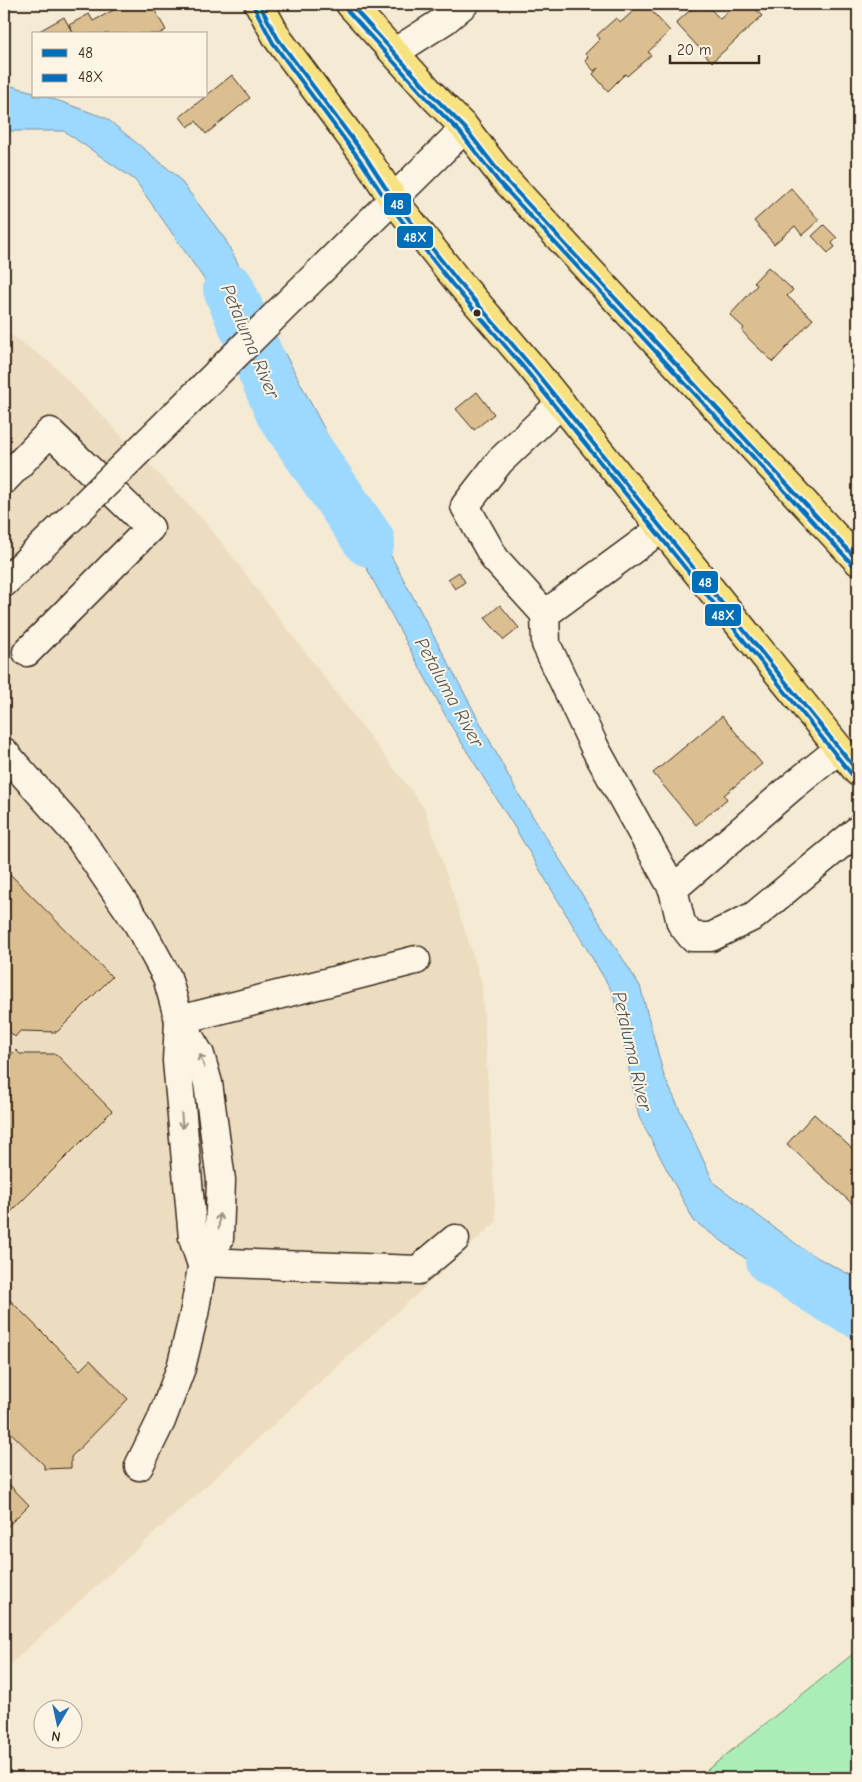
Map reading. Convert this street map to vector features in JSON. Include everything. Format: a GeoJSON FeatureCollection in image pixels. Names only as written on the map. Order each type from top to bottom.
{"type":"FeatureCollection","features":[{"type":"Feature","properties":{"kind":"main road"},"geometry":{"type":"LineString","coordinates":[[259,4],[278,40],[365,156],[393,199],[457,280],[561,403],[858,772]]}},
{"type":"Feature","properties":{"kind":"main road"},"geometry":{"type":"LineString","coordinates":[[350,4],[436,99],[465,128],[503,177],[858,561]]}},
{"type":"Feature","properties":{"kind":"street"},"geometry":{"type":"LineString","coordinates":[[395,52],[445,20],[464,4]]}},
{"type":"Feature","properties":{"kind":"street"},"geometry":{"type":"LineString","coordinates":[[4,584],[465,128]]}},
{"type":"Feature","properties":{"kind":"street"},"geometry":{"type":"LineString","coordinates":[[561,403],[500,461],[465,506],[495,559],[545,614],[546,644],[595,748],[673,889],[681,923],[692,937],[711,937],[754,916],[858,830]]}},
{"type":"Feature","properties":{"kind":"street"},"geometry":{"type":"LineString","coordinates":[[4,480],[50,432],[150,528],[27,652]]}},
{"type":"Feature","properties":{"kind":"street"},"geometry":{"type":"LineString","coordinates":[[545,614],[662,528]]}},
{"type":"Feature","properties":{"kind":"street"},"geometry":{"type":"LineString","coordinates":[[673,889],[840,749]]}},
{"type":"Feature","properties":{"kind":"street"},"geometry":{"type":"LineString","coordinates":[[4,752],[78,836],[138,924],[167,977],[179,1020],[176,1061],[193,1238],[202,1264],[194,1314],[181,1368],[160,1421],[139,1466]]}},
{"type":"Feature","properties":{"kind":"street"},"geometry":{"type":"LineString","coordinates":[[179,1020],[416,960]]}},
{"type":"Feature","properties":{"kind":"street"},"geometry":{"type":"LineString","coordinates":[[202,1264],[418,1270],[454,1239]]}},
{"type":"Feature","properties":{"kind":"shaded area"},"geometry":{"type":"Polygon","coordinates":[[[4,330],[51,363],[208,525],[425,809],[482,983],[496,1222],[4,1670],[4,330]]]}},
{"type":"Feature","properties":{"kind":"green space"},"geometry":{"type":"Polygon","coordinates":[[[858,1650],[858,1778],[697,1778],[858,1650]]]}},
{"type":"Feature","properties":{"kind":"water"},"geometry":{"type":"Polygon","coordinates":[[[4,84],[32,91],[32,98],[51,98],[106,118],[177,176],[225,239],[516,790],[640,986],[664,1076],[714,1183],[807,1252],[858,1279],[858,1306],[785,1287],[694,1221],[639,1117],[613,993],[515,828],[450,724],[366,567],[301,418],[135,180],[64,131],[4,131],[4,84]]]}},
{"type":"Feature","properties":{"kind":"pier"},"geometry":{"type":"Polygon","coordinates":[[[249,278],[285,349],[264,370],[221,307],[249,278]]]}},
{"type":"Feature","properties":{"kind":"building"},"geometry":{"type":"Polygon","coordinates":[[[125,4],[151,4],[166,30],[162,32],[73,32],[69,25],[89,14],[93,21],[125,4]]]}},
{"type":"Feature","properties":{"kind":"building"},"geometry":{"type":"Polygon","coordinates":[[[645,4],[670,31],[648,52],[651,55],[627,76],[625,74],[608,91],[593,74],[598,68],[594,71],[585,61],[588,57],[585,54],[600,39],[597,35],[616,18],[621,22],[638,7],[640,9],[645,4]]]}},
{"type":"Feature","properties":{"kind":"building"},"geometry":{"type":"Polygon","coordinates":[[[697,4],[706,4],[720,19],[737,4],[751,4],[762,16],[712,62],[676,23],[697,4]]]}},
{"type":"Feature","properties":{"kind":"building"},"geometry":{"type":"Polygon","coordinates":[[[64,17],[72,32],[38,32],[64,17]]]}},
{"type":"Feature","properties":{"kind":"building"},"geometry":{"type":"Polygon","coordinates":[[[232,75],[250,98],[206,134],[196,121],[188,127],[180,117],[204,98],[208,98],[208,94],[232,75]]]}},
{"type":"Feature","properties":{"kind":"building"},"geometry":{"type":"Polygon","coordinates":[[[791,188],[819,220],[802,235],[795,226],[774,244],[754,221],[791,188]]]}},
{"type":"Feature","properties":{"kind":"building"},"geometry":{"type":"Polygon","coordinates":[[[824,225],[837,238],[832,243],[835,247],[828,253],[812,236],[824,225]]]}},
{"type":"Feature","properties":{"kind":"building"},"geometry":{"type":"Polygon","coordinates":[[[768,267],[793,290],[787,296],[813,319],[773,362],[751,341],[742,331],[744,328],[730,315],[757,285],[754,282],[768,267]]]}},
{"type":"Feature","properties":{"kind":"building"},"geometry":{"type":"Polygon","coordinates":[[[477,392],[494,414],[474,430],[456,409],[477,392]]]}},
{"type":"Feature","properties":{"kind":"building"},"geometry":{"type":"Polygon","coordinates":[[[459,572],[465,582],[455,589],[448,579],[459,572]]]}},
{"type":"Feature","properties":{"kind":"building"},"geometry":{"type":"Polygon","coordinates":[[[500,605],[519,628],[504,640],[485,618],[500,605]]]}},
{"type":"Feature","properties":{"kind":"building"},"geometry":{"type":"Polygon","coordinates":[[[722,716],[762,764],[724,795],[727,799],[696,825],[653,773],[722,716]]]}},
{"type":"Feature","properties":{"kind":"building"},"geometry":{"type":"Polygon","coordinates":[[[4,868],[112,977],[57,1032],[20,1031],[15,1037],[4,1026],[4,868]]]}},
{"type":"Feature","properties":{"kind":"building"},"geometry":{"type":"Polygon","coordinates":[[[16,1050],[20,1054],[56,1054],[112,1111],[4,1219],[4,1062],[16,1050]]]}},
{"type":"Feature","properties":{"kind":"building"},"geometry":{"type":"Polygon","coordinates":[[[814,1114],[858,1154],[858,1209],[787,1144],[814,1114]]]}},
{"type":"Feature","properties":{"kind":"building"},"geometry":{"type":"Polygon","coordinates":[[[7,1297],[80,1370],[90,1360],[128,1399],[71,1457],[71,1468],[44,1469],[44,1465],[4,1426],[4,1299],[7,1297]]]}},
{"type":"Feature","properties":{"kind":"building"},"geometry":{"type":"Polygon","coordinates":[[[6,1481],[29,1505],[6,1528],[4,1525],[4,1483],[6,1481]]]}},
{"type":"Feature","properties":{"kind":"waterway","name":"Petaluma River"},"geometry":{"type":"LineString","coordinates":[[229,289],[281,412],[369,541]]}},
{"type":"Feature","properties":{"kind":"waterway","name":"Petaluma River"},"geometry":{"type":"LineString","coordinates":[[772,1260],[836,1301],[858,1312]]}},
{"type":"Feature","properties":{"kind":"transit line","name":"48"},"geometry":{"type":"LineString","coordinates":[[259,4],[278,39],[365,156],[393,199],[457,280],[530,365],[858,772]]}},
{"type":"Feature","properties":{"kind":"transit line","name":"48"},"geometry":{"type":"LineString","coordinates":[[350,4],[436,99],[465,128],[503,177],[858,561]]}},
{"type":"Feature","properties":{"kind":"transit line","name":"48X"},"geometry":{"type":"LineString","coordinates":[[254,7],[273,43],[360,160],[388,203],[452,284],[525,369],[853,776]]}},
{"type":"Feature","properties":{"kind":"transit line","name":"48X"},"geometry":{"type":"LineString","coordinates":[[345,8],[431,103],[460,132],[498,181],[853,565]]}}]}
